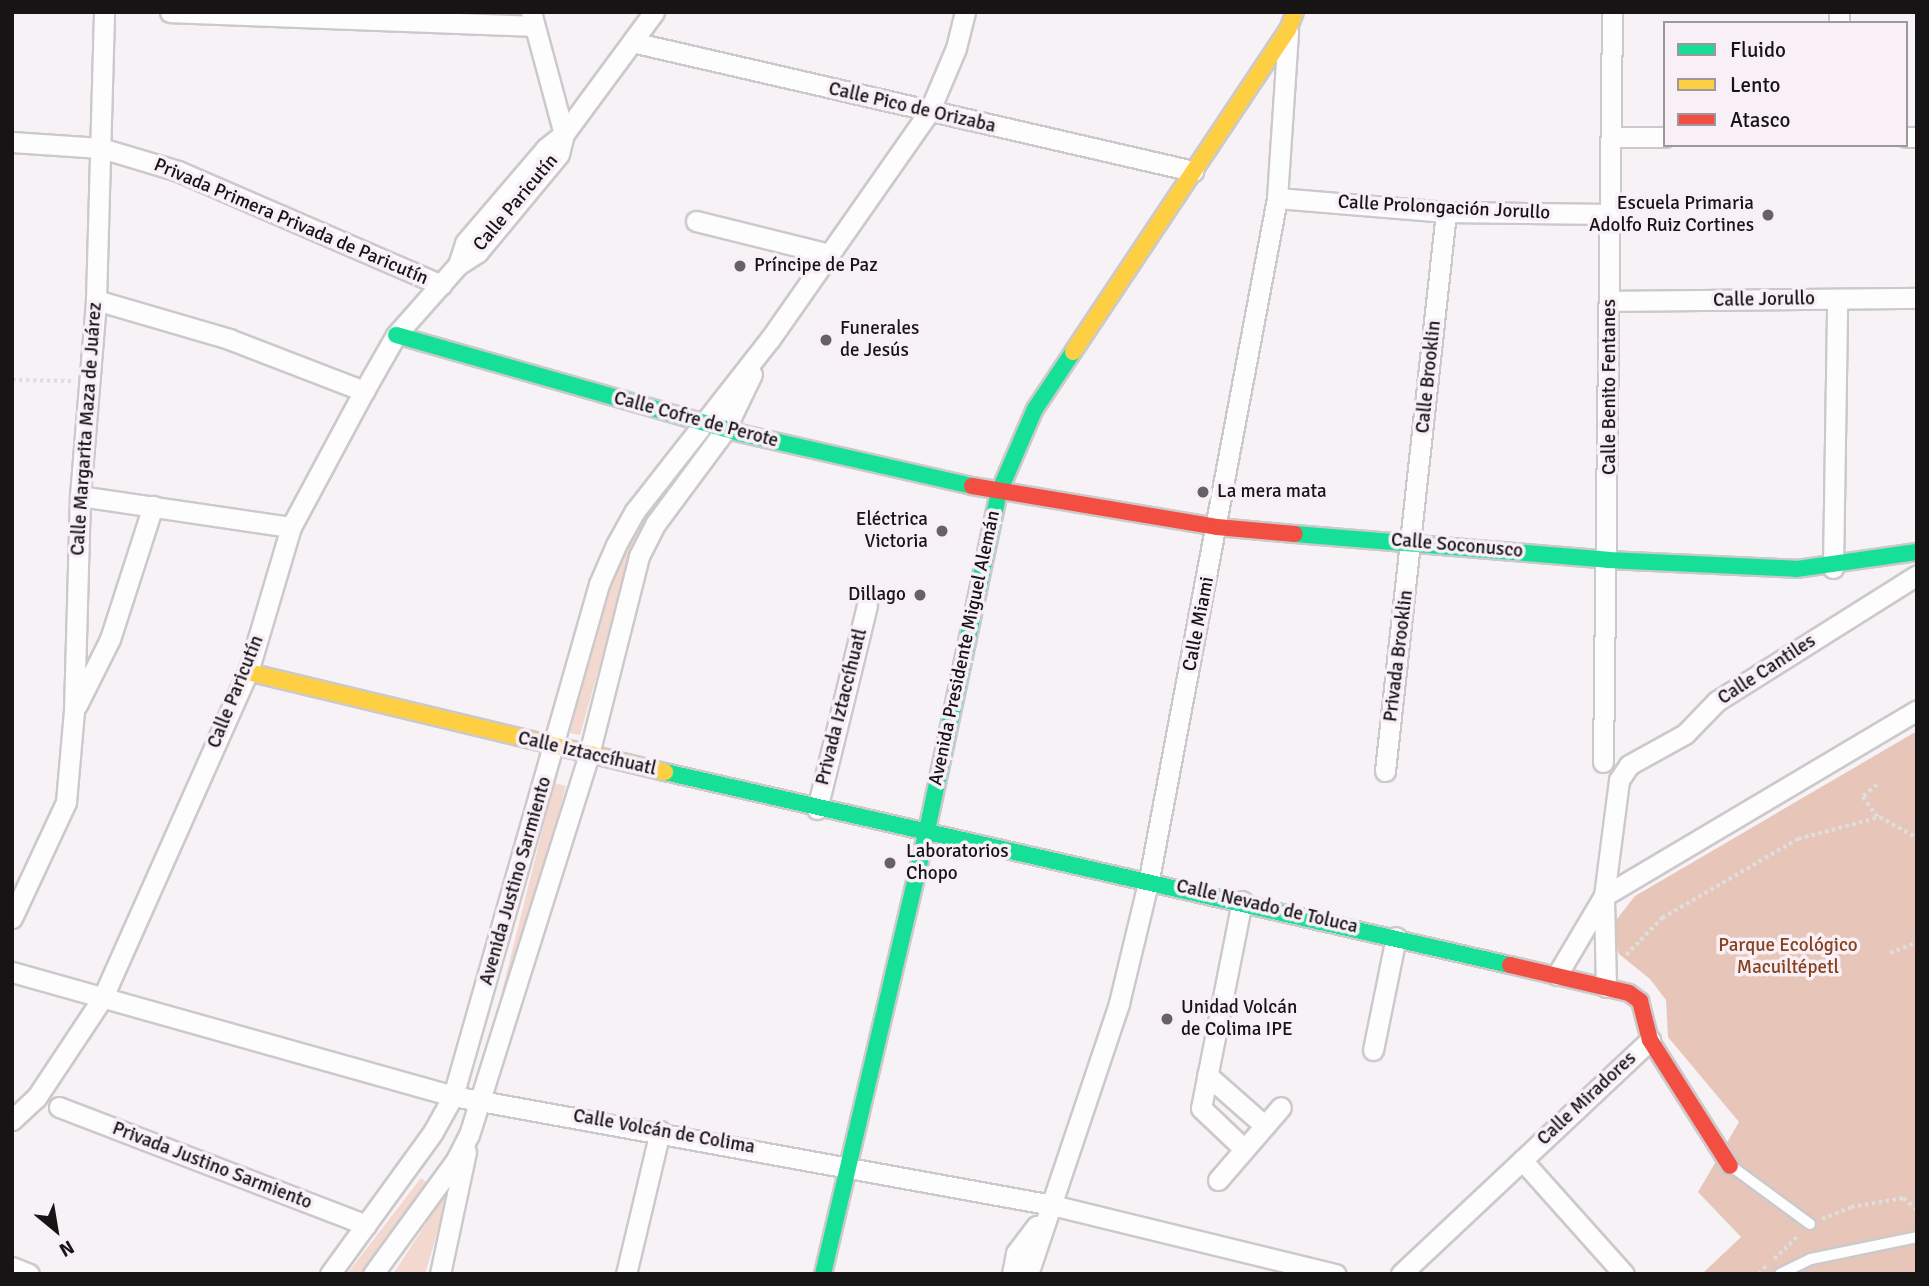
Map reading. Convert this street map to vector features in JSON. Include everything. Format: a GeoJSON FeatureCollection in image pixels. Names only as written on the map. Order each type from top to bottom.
{"type":"FeatureCollection","features":[{"type":"Feature","properties":{"kind":"street","name":"Calle Margarita Maza de Juárez"},"geometry":{"type":"LineString","coordinates":[[12,918],[66,802],[74,711],[80,496],[96,300],[104,12]]}},
{"type":"Feature","properties":{"kind":"street"},"geometry":{"type":"LineString","coordinates":[[170,12],[533,19],[564,134]]}},
{"type":"Feature","properties":{"kind":"street","name":"Calle Paricutín"},"geometry":{"type":"LineString","coordinates":[[12,1120],[36,1098],[103,997],[248,672],[290,527],[364,391],[397,335],[458,265],[478,252],[551,164],[564,134],[653,12]]}},
{"type":"Feature","properties":{"kind":"street","name":"Avenida Justino Sarmiento"},"geometry":{"type":"LineString","coordinates":[[330,1274],[433,1132],[453,1096],[555,748],[598,584],[616,545],[635,511],[770,339],[929,112],[956,48],[965,12]]}},
{"type":"Feature","properties":{"kind":"street","name":"Calle Benito Fentanes"},"geometry":{"type":"LineString","coordinates":[[1603,762],[1608,561],[1612,12]]}},
{"type":"Feature","properties":{"kind":"street","name":"Avenida Presidente Miguel Alemán"},"geometry":{"type":"LineString","coordinates":[[823,1274],[926,835],[999,492],[1035,409],[1292,21]]}},
{"type":"Feature","properties":{"kind":"street","name":"Calle Miami"},"geometry":{"type":"LineString","coordinates":[[1028,1274],[1119,1003],[1149,879],[1278,198],[1292,21]]}},
{"type":"Feature","properties":{"kind":"street","name":"Calle Pico de Orizaba"},"geometry":{"type":"LineString","coordinates":[[632,42],[1193,171]]}},
{"type":"Feature","properties":{"kind":"street"},"geometry":{"type":"LineString","coordinates":[[1613,137],[1663,137]]}},
{"type":"Feature","properties":{"kind":"street"},"geometry":{"type":"LineString","coordinates":[[12,142],[101,148]]}},
{"type":"Feature","properties":{"kind":"street","name":"Privada Primera Privada de Paricutín"},"geometry":{"type":"LineString","coordinates":[[101,148],[178,171],[441,285]]}},
{"type":"Feature","properties":{"kind":"street","name":"Calle Prolongación Jorullo"},"geometry":{"type":"LineString","coordinates":[[1278,198],[1447,212],[1610,214]]}},
{"type":"Feature","properties":{"kind":"street","name":"Calle Brooklin"},"geometry":{"type":"LineString","coordinates":[[1412,542],[1447,212]]}},
{"type":"Feature","properties":{"kind":"street"},"geometry":{"type":"LineString","coordinates":[[696,221],[829,254]]}},
{"type":"Feature","properties":{"kind":"street","name":"Calle Jorullo"},"geometry":{"type":"LineString","coordinates":[[1611,301],[1917,298]]}},
{"type":"Feature","properties":{"kind":"street"},"geometry":{"type":"LineString","coordinates":[[1833,568],[1837,299]]}},
{"type":"Feature","properties":{"kind":"street"},"geometry":{"type":"LineString","coordinates":[[96,300],[229,339],[364,391]]}},
{"type":"Feature","properties":{"kind":"street","name":"Calle Cofre de Perote"},"geometry":{"type":"LineString","coordinates":[[397,335],[726,430],[999,492]]}},
{"type":"Feature","properties":{"kind":"street","name":"Avenida Justino Sarmiento"},"geometry":{"type":"LineString","coordinates":[[373,1274],[469,1135],[484,1101],[589,754],[639,556],[656,523],[726,430],[770,339]]}},
{"type":"Feature","properties":{"kind":"street","name":"Calle Soconusco"},"geometry":{"type":"LineString","coordinates":[[999,492],[1217,527],[1608,561],[1833,568],[1917,552]]}},
{"type":"Feature","properties":{"kind":"street"},"geometry":{"type":"LineString","coordinates":[[80,496],[290,527]]}},
{"type":"Feature","properties":{"kind":"street","name":"Calle Margarita Maza de Juárez"},"geometry":{"type":"LineString","coordinates":[[74,711],[110,639],[153,506]]}},
{"type":"Feature","properties":{"kind":"street","name":"Privada Brooklin"},"geometry":{"type":"LineString","coordinates":[[1385,771],[1412,542]]}},
{"type":"Feature","properties":{"kind":"street","name":"Calle Cantiles"},"geometry":{"type":"LineString","coordinates":[[1604,896],[1619,780],[1629,765],[1685,734],[1717,701],[1917,575]]}},
{"type":"Feature","properties":{"kind":"street","name":"Privada Iztaccíhuatl"},"geometry":{"type":"LineString","coordinates":[[817,809],[867,605]]}},
{"type":"Feature","properties":{"kind":"street","name":"Calle Iztaccíhuatl"},"geometry":{"type":"LineString","coordinates":[[248,672],[555,748],[926,835]]}},
{"type":"Feature","properties":{"kind":"street"},"geometry":{"type":"LineString","coordinates":[[1557,975],[1604,896],[1917,710]]}},
{"type":"Feature","properties":{"kind":"street","name":"Calle Nevado de Toluca"},"geometry":{"type":"LineString","coordinates":[[926,835],[1149,879],[1606,987]]}},
{"type":"Feature","properties":{"kind":"street"},"geometry":{"type":"LineString","coordinates":[[1604,896],[1606,987]]}},
{"type":"Feature","properties":{"kind":"street"},"geometry":{"type":"LineString","coordinates":[[1242,901],[1201,1108],[1244,1149]]}},
{"type":"Feature","properties":{"kind":"street"},"geometry":{"type":"LineString","coordinates":[[1373,1050],[1396,937]]}},
{"type":"Feature","properties":{"kind":"street","name":"Calle Volcán de Colima"},"geometry":{"type":"LineString","coordinates":[[12,972],[453,1096],[848,1165],[1052,1205],[1326,1272]]}},
{"type":"Feature","properties":{"kind":"street","name":"Calle Miradores"},"geometry":{"type":"LineString","coordinates":[[1410,1271],[1522,1160],[1650,1040],[1640,1001],[1606,987]]}},
{"type":"Feature","properties":{"kind":"street"},"geometry":{"type":"LineString","coordinates":[[1650,1040],[1730,1166]]}},
{"type":"Feature","properties":{"kind":"street"},"geometry":{"type":"LineString","coordinates":[[1208,1075],[1265,1126]]}},
{"type":"Feature","properties":{"kind":"street","name":"Privada Justino Sarmiento"},"geometry":{"type":"LineString","coordinates":[[58,1107],[366,1225]]}},
{"type":"Feature","properties":{"kind":"street"},"geometry":{"type":"LineString","coordinates":[[1218,1180],[1281,1107]]}},
{"type":"Feature","properties":{"kind":"street"},"geometry":{"type":"LineString","coordinates":[[626,1274],[660,1131]]}},
{"type":"Feature","properties":{"kind":"street"},"geometry":{"type":"LineString","coordinates":[[440,1274],[469,1135]]}},
{"type":"Feature","properties":{"kind":"street"},"geometry":{"type":"LineString","coordinates":[[1522,1160],[1624,1274]]}},
{"type":"Feature","properties":{"kind":"street","name":"Calle Miami"},"geometry":{"type":"LineString","coordinates":[[1012,1274],[1016,1253],[1052,1205]]}},
{"type":"Feature","properties":{"kind":"street"},"geometry":{"type":"LineString","coordinates":[[12,1267],[29,1274]]}},
{"type":"Feature","properties":{"kind":"lane"},"geometry":{"type":"LineString","coordinates":[[1730,1166],[1810,1224]]}},
{"type":"Feature","properties":{"kind":"lane"},"geometry":{"type":"LineString","coordinates":[[1780,1274],[1811,1259],[1917,1237]]}},
{"type":"Feature","properties":{"kind":"path"},"geometry":{"type":"LineString","coordinates":[[12,380],[91,382]]}},
{"type":"Feature","properties":{"kind":"path"},"geometry":{"type":"LineString","coordinates":[[1877,785],[1863,797],[1878,818],[1917,838]]}},
{"type":"Feature","properties":{"kind":"path"},"geometry":{"type":"LineString","coordinates":[[1623,959],[1662,918],[1798,839],[1878,818]]}},
{"type":"Feature","properties":{"kind":"path"},"geometry":{"type":"LineString","coordinates":[[1890,953],[1917,942]]}},
{"type":"Feature","properties":{"kind":"path"},"geometry":{"type":"LineString","coordinates":[[1758,1274],[1810,1224],[1878,1201],[1904,1198],[1917,1210]]}},
{"type":"Feature","properties":{"kind":"shaded area"},"geometry":{"type":"Polygon","coordinates":[[[691,448],[699,455],[657,507],[633,547],[580,735],[570,733],[603,585],[621,540],[691,448]]]}},
{"type":"Feature","properties":{"kind":"shaded area"},"geometry":{"type":"Polygon","coordinates":[[[554,783],[566,786],[491,1084],[480,1081],[554,783]]]}},
{"type":"Feature","properties":{"kind":"shaded area"},"geometry":{"type":"Polygon","coordinates":[[[421,1178],[431,1186],[365,1274],[347,1274],[421,1178]]]}},
{"type":"Feature","properties":{"kind":"shaded area"},"geometry":{"type":"Polygon","coordinates":[[[451,1186],[425,1274],[393,1274],[451,1186]]]}},
{"type":"Feature","properties":{"kind":"green space","name":"Parque Ecológico Macuiltépetl"},"geometry":{"type":"Polygon","coordinates":[[[1917,731],[1917,1274],[1702,1274],[1741,1237],[1698,1192],[1739,1122],[1668,1037],[1666,1000],[1650,979],[1619,954],[1610,928],[1635,896],[1917,731]]]}},
{"type":"Feature","properties":{"kind":"traffic: fast"},"geometry":{"type":"LineString","coordinates":[[396,335],[739,433],[972,486]]}},
{"type":"Feature","properties":{"kind":"traffic: fast"},"geometry":{"type":"LineString","coordinates":[[823,1274],[926,835],[999,492],[1035,409],[1073,352]]}},
{"type":"Feature","properties":{"kind":"traffic: fast"},"geometry":{"type":"LineString","coordinates":[[1295,534],[1608,560],[1796,569],[1917,552]]}},
{"type":"Feature","properties":{"kind":"traffic: fast"},"geometry":{"type":"LineString","coordinates":[[665,772],[1510,965]]}},
{"type":"Feature","properties":{"kind":"traffic: slow"},"geometry":{"type":"LineString","coordinates":[[1073,352],[1288,30],[1295,12]]}},
{"type":"Feature","properties":{"kind":"traffic: slow"},"geometry":{"type":"LineString","coordinates":[[248,672],[665,772]]}},
{"type":"Feature","properties":{"kind":"traffic: jam"},"geometry":{"type":"LineString","coordinates":[[972,486],[1217,527],[1295,534]]}},
{"type":"Feature","properties":{"kind":"traffic: jam"},"geometry":{"type":"LineString","coordinates":[[1510,965],[1629,993],[1640,1001],[1650,1040],[1730,1166]]}},
{"type":"Feature","properties":{"kind":"place","name":"Escuela Primaria Adolfo Ruiz Cortines"},"geometry":{"type":"Point","coordinates":[1768,215]}},
{"type":"Feature","properties":{"kind":"place","name":"Príncipe de Paz"},"geometry":{"type":"Point","coordinates":[740,266]}},
{"type":"Feature","properties":{"kind":"place","name":"Funerales de Jesús"},"geometry":{"type":"Point","coordinates":[826,340]}},
{"type":"Feature","properties":{"kind":"place","name":"La mera mata"},"geometry":{"type":"Point","coordinates":[1203,492]}},
{"type":"Feature","properties":{"kind":"place","name":"Eléctrica Victoria"},"geometry":{"type":"Point","coordinates":[942,531]}},
{"type":"Feature","properties":{"kind":"place","name":"Dillago"},"geometry":{"type":"Point","coordinates":[920,595]}},
{"type":"Feature","properties":{"kind":"place","name":"Laboratorios Chopo"},"geometry":{"type":"Point","coordinates":[890,863]}},
{"type":"Feature","properties":{"kind":"place","name":"Unidad Volcán de Colima IPE"},"geometry":{"type":"Point","coordinates":[1167,1019]}}]}
